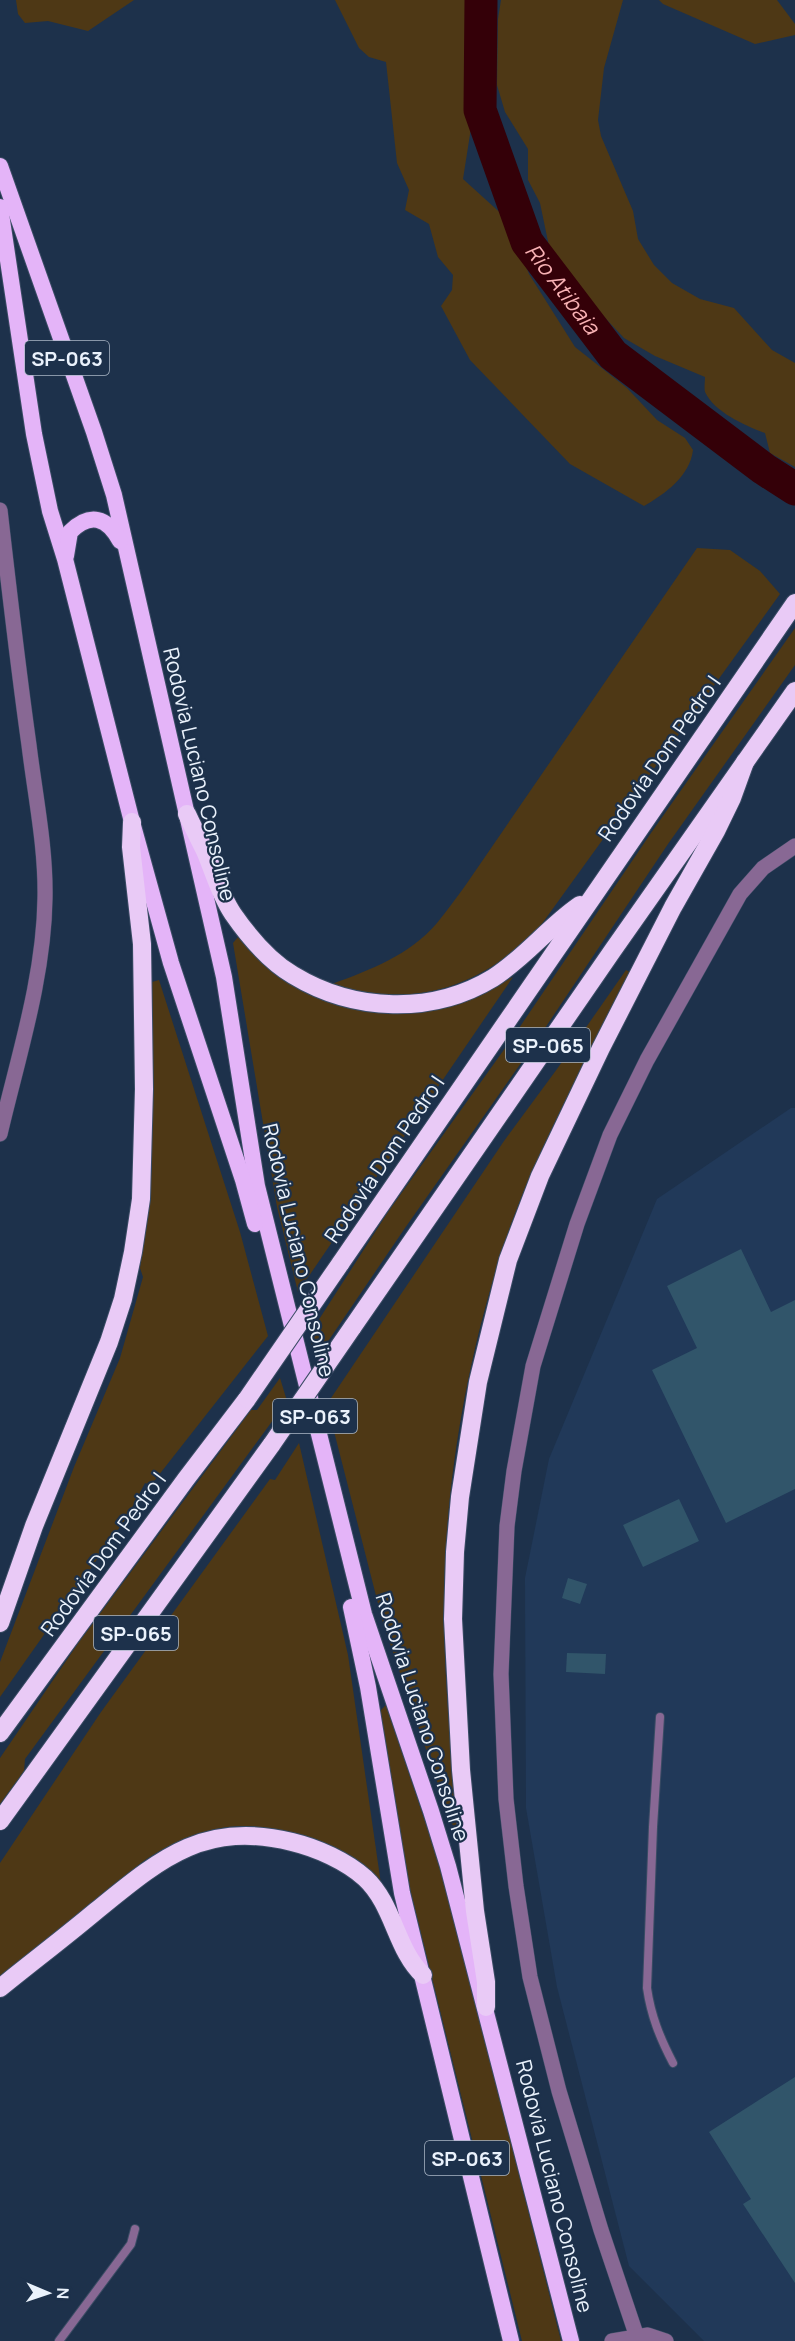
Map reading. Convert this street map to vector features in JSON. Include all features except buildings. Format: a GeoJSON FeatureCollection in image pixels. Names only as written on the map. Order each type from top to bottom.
{"type":"FeatureCollection","features":[{"type":"Feature","properties":{"kind":"highway","name":"Rodovia Luciano Consoline"},"geometry":{"type":"LineString","coordinates":[[0,165],[114,495],[224,977],[257,1186],[364,1614],[431,1811],[486,2007],[571,2341]]}},
{"type":"Feature","properties":{"kind":"highway","name":"Rodovia Luciano Consoline"},"geometry":{"type":"LineString","coordinates":[[0,207],[34,434],[50,511],[65,559],[132,822],[171,963],[243,1180],[262,1250],[359,1636],[395,1853],[511,2341]]}},
{"type":"Feature","properties":{"kind":"highway"},"geometry":{"type":"LineString","coordinates":[[65,559],[70,532],[85,521],[96,519],[109,525],[126,553]]}},
{"type":"Feature","properties":{"kind":"highway","name":"Rodovia Dom Pedro I"},"geometry":{"type":"LineString","coordinates":[[0,1733],[247,1399],[791,608]]}},
{"type":"Feature","properties":{"kind":"highway","name":"SP-065"},"geometry":{"type":"LineString","coordinates":[[0,1821],[272,1444],[795,691]]}},
{"type":"Feature","properties":{"kind":"highway"},"geometry":{"type":"LineString","coordinates":[[486,2007],[486,1982],[475,1911],[461,1770],[453,1620],[455,1552],[460,1497],[478,1382],[508,1260],[540,1176],[601,1048],[673,907],[720,823],[745,762]]}},
{"type":"Feature","properties":{"kind":"highway"},"geometry":{"type":"LineString","coordinates":[[187,814],[232,912],[268,956],[291,974],[315,987],[359,1001],[387,1005],[411,1005],[437,1001],[471,990],[515,962],[561,917],[589,899]]}},
{"type":"Feature","properties":{"kind":"highway"},"geometry":{"type":"LineString","coordinates":[[0,1623],[34,1526],[109,1342],[123,1299],[133,1252],[141,1199],[144,1089],[142,944],[131,847],[132,822]]}},
{"type":"Feature","properties":{"kind":"highway"},"geometry":{"type":"LineString","coordinates":[[0,1988],[159,1861],[206,1840],[259,1835],[305,1845],[345,1865],[365,1879],[393,1920],[414,1967],[423,1975]]}},
{"type":"Feature","properties":{"kind":"street"},"geometry":{"type":"LineString","coordinates":[[0,510],[13,629],[44,857],[45,899],[35,985],[0,1134]]}},
{"type":"Feature","properties":{"kind":"street"},"geometry":{"type":"LineString","coordinates":[[637,2337],[601,2230],[559,2091],[530,1977],[507,1810],[503,1733],[501,1657],[507,1526],[514,1471],[533,1366],[577,1224],[610,1136],[647,1060],[741,894],[763,868],[795,846]]}},
{"type":"Feature","properties":{"kind":"street"},"geometry":{"type":"LineString","coordinates":[[612,2341],[648,2335],[666,2341]]}},
{"type":"Feature","properties":{"kind":"lane"},"geometry":{"type":"LineString","coordinates":[[660,1717],[653,1827],[648,1988],[657,2032],[673,2063]]}},
{"type":"Feature","properties":{"kind":"lane"},"geometry":{"type":"LineString","coordinates":[[59,2341],[131,2244],[135,2229]]}},
{"type":"Feature","properties":{"kind":"shaded area"},"geometry":{"type":"Polygon","coordinates":[[[16,0],[134,0],[88,31],[48,21],[25,23],[18,14],[16,0]]]}},
{"type":"Feature","properties":{"kind":"shaded area"},"geometry":{"type":"Polygon","coordinates":[[[335,0],[466,0],[474,109],[463,179],[506,218],[529,274],[575,347],[627,388],[657,420],[685,438],[693,450],[682,476],[668,490],[644,506],[570,464],[470,360],[441,306],[452,290],[453,275],[438,257],[429,224],[405,210],[409,190],[397,163],[386,62],[369,57],[359,48],[335,0]]]}},
{"type":"Feature","properties":{"kind":"shaded area"},"geometry":{"type":"Polygon","coordinates":[[[501,0],[623,0],[604,68],[598,120],[601,136],[633,211],[638,239],[654,265],[672,283],[700,299],[734,308],[772,350],[795,363],[795,467],[770,453],[765,433],[723,412],[709,399],[705,392],[705,377],[655,356],[624,338],[576,287],[550,251],[540,203],[528,180],[528,149],[505,112],[497,85],[498,19],[501,0]]]}},
{"type":"Feature","properties":{"kind":"shaded area"},"geometry":{"type":"Polygon","coordinates":[[[659,0],[777,0],[795,24],[795,35],[755,44],[663,4],[659,0]]]}},
{"type":"Feature","properties":{"kind":"shaded area"},"geometry":{"type":"Polygon","coordinates":[[[697,548],[730,550],[760,571],[780,594],[536,932],[490,968],[442,989],[416,994],[389,994],[332,984],[375,967],[402,953],[437,923],[465,886],[697,548]]]}},
{"type":"Feature","properties":{"kind":"shaded area"},"geometry":{"type":"Polygon","coordinates":[[[795,628],[795,665],[668,844],[533,1046],[316,1359],[309,1335],[388,1212],[513,1037],[651,833],[795,628]]]}},
{"type":"Feature","properties":{"kind":"shaded area"},"geometry":{"type":"Polygon","coordinates":[[[238,937],[249,948],[333,1003],[361,1010],[391,1013],[481,994],[513,977],[298,1292],[277,1207],[233,943],[238,937]]]}},
{"type":"Feature","properties":{"kind":"shaded area"},"geometry":{"type":"Polygon","coordinates":[[[626,970],[630,972],[545,1142],[516,1212],[490,1291],[468,1381],[448,1518],[444,1609],[447,1692],[458,1831],[451,1823],[383,1623],[327,1404],[504,1141],[626,970]]]}},
{"type":"Feature","properties":{"kind":"shaded area"},"geometry":{"type":"Polygon","coordinates":[[[159,980],[240,1232],[268,1336],[151,1485],[145,1483],[127,1517],[0,1697],[0,1662],[74,1467],[120,1358],[143,1277],[140,1268],[152,1168],[152,982],[159,980]]]}},
{"type":"Feature","properties":{"kind":"shaded area"},"geometry":{"type":"Polygon","coordinates":[[[791,1108],[795,1108],[795,2341],[704,2341],[629,2266],[557,1987],[526,1808],[525,1578],[549,1459],[657,1199],[791,1108]]]}},
{"type":"Feature","properties":{"kind":"shaded area"},"geometry":{"type":"Polygon","coordinates":[[[280,1378],[287,1401],[25,1759],[24,1771],[0,1804],[0,1758],[79,1642],[251,1410],[257,1410],[280,1378]]]}},
{"type":"Feature","properties":{"kind":"shaded area"},"geometry":{"type":"Polygon","coordinates":[[[299,1443],[348,1655],[381,1884],[272,1830],[238,1826],[204,1832],[170,1845],[141,1863],[0,1979],[0,1863],[101,1712],[270,1479],[275,1480],[299,1443]]]}},
{"type":"Feature","properties":{"kind":"shaded area"},"geometry":{"type":"Polygon","coordinates":[[[386,1705],[434,1848],[453,1913],[561,2341],[522,2341],[406,1873],[395,1817],[380,1711],[386,1705]]]}},
{"type":"Feature","properties":{"kind":"waterway","name":"Rio Atibaia"},"geometry":{"type":"LineString","coordinates":[[481,0],[480,110],[527,242],[613,355],[764,469],[795,489]]}}]}
